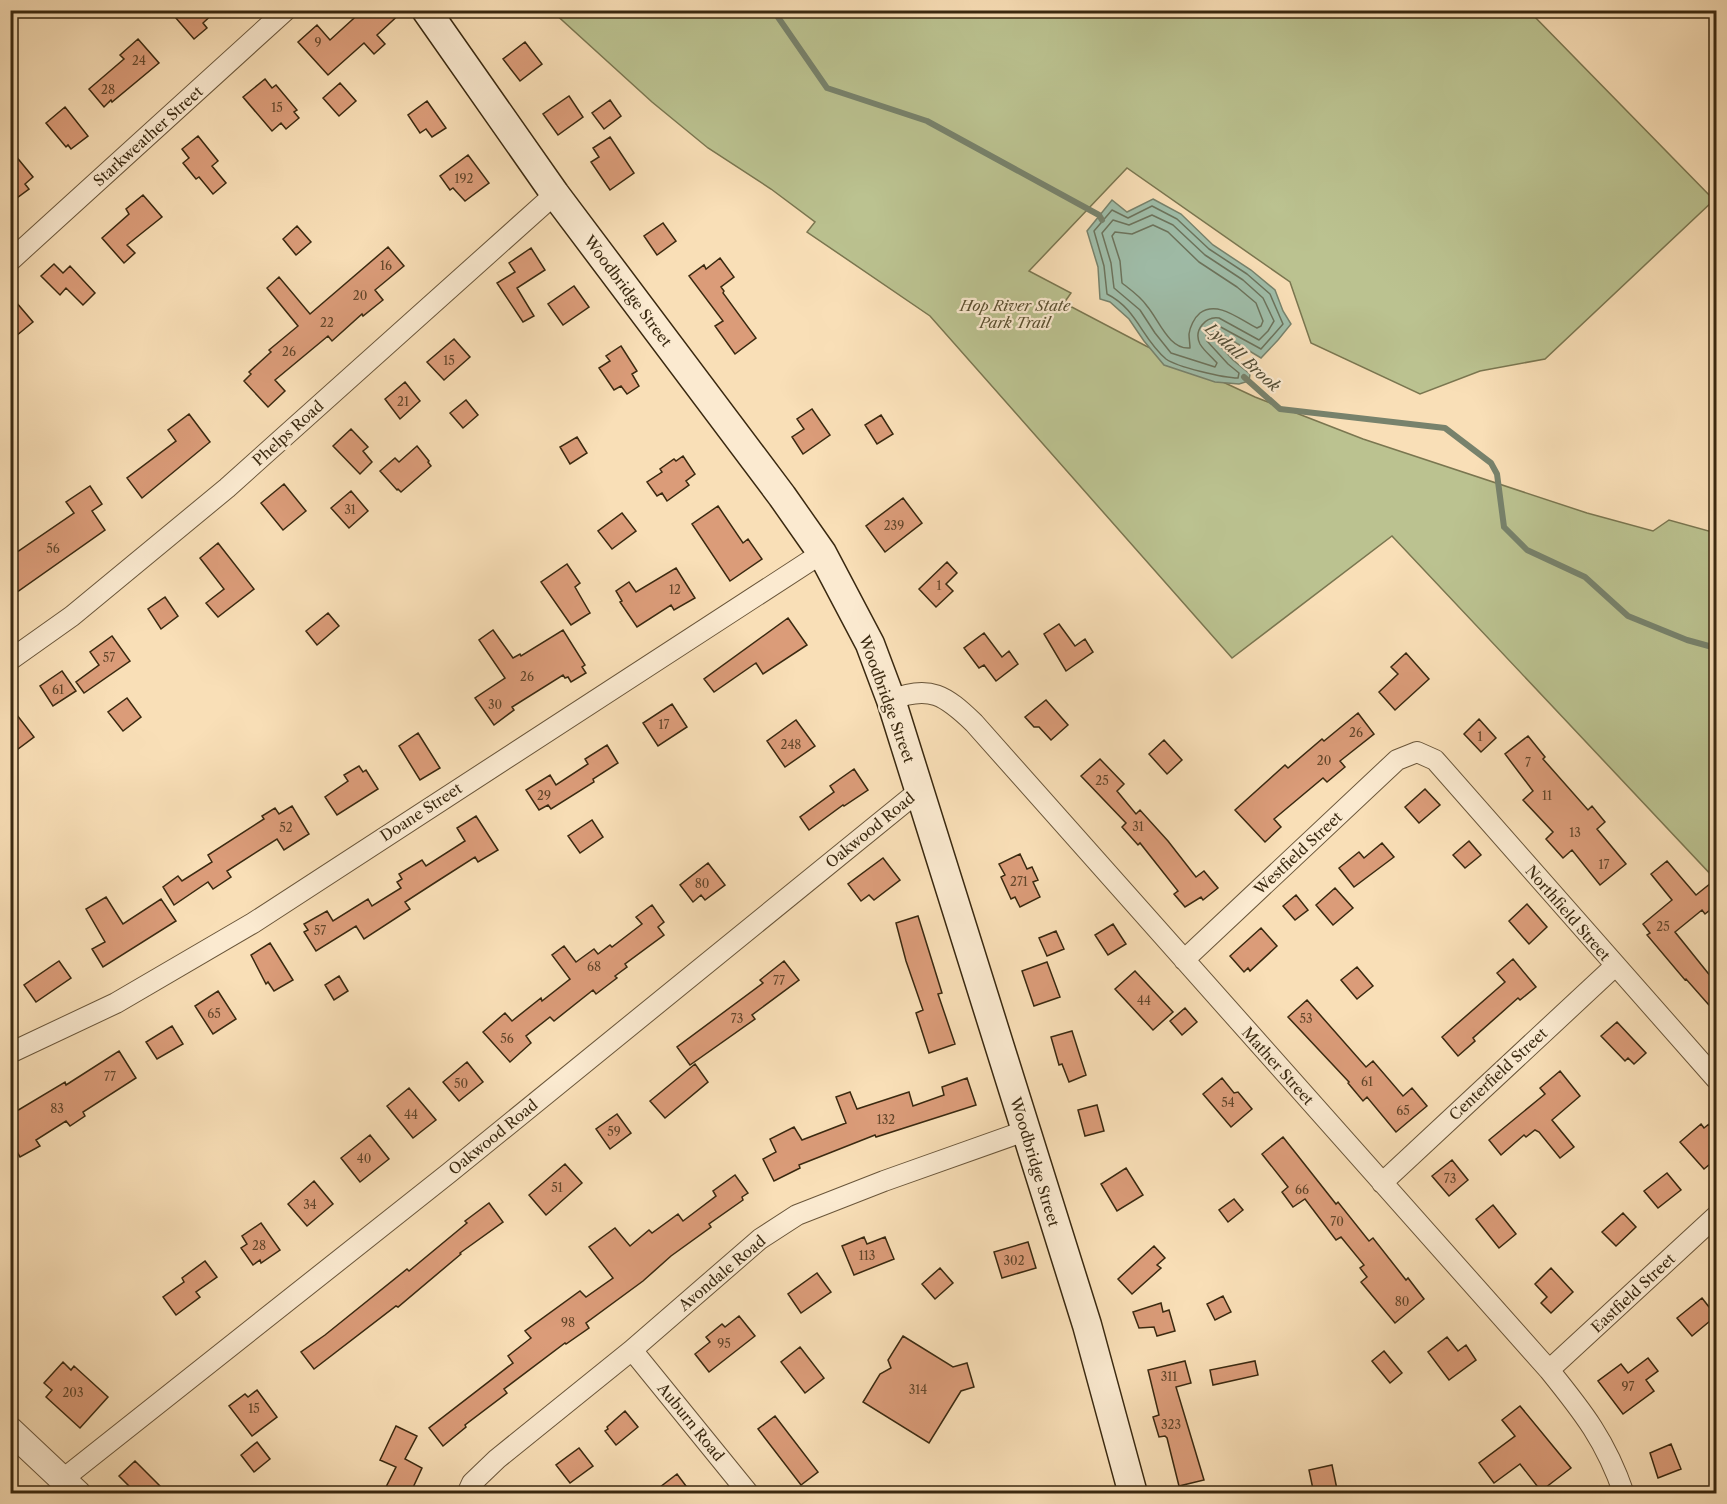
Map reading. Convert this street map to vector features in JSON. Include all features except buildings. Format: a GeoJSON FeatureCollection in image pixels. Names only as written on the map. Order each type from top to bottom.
{"type":"FeatureCollection","features":[{"type":"Feature","properties":{"kind":"main road","name":"Woodbridge Street"},"geometry":{"type":"LineString","coordinates":[[426,10],[555,194],[776,487],[822,554],[870,644],[920,790],[1087,1325],[1133,1494]]}},
{"type":"Feature","properties":{"kind":"street","name":"Starkweather Street"},"geometry":{"type":"LineString","coordinates":[[10,261],[286,10]]}},
{"type":"Feature","properties":{"kind":"street","name":"Phelps Road"},"geometry":{"type":"LineString","coordinates":[[10,660],[72,616],[227,488],[555,194]]}},
{"type":"Feature","properties":{"kind":"street","name":"Doane Street"},"geometry":{"type":"LineString","coordinates":[[10,1053],[116,1004],[253,923],[822,554]]}},
{"type":"Feature","properties":{"kind":"street","name":"Mather Street"},"geometry":{"type":"LineString","coordinates":[[891,700],[908,693],[931,693],[954,704],[982,732],[1549,1370],[1598,1434],[1614,1465],[1624,1494]]}},
{"type":"Feature","properties":{"kind":"street","name":"Westfield Street"},"geometry":{"type":"LineString","coordinates":[[1184,960],[1397,760],[1417,752]]}},
{"type":"Feature","properties":{"kind":"street","name":"Northfield Street"},"geometry":{"type":"LineString","coordinates":[[1417,752],[1435,760],[1716,1079]]}},
{"type":"Feature","properties":{"kind":"street","name":"Oakwood Road"},"geometry":{"type":"LineString","coordinates":[[70,1486],[449,1173],[920,790]]}},
{"type":"Feature","properties":{"kind":"street","name":"Centerfield Street"},"geometry":{"type":"LineString","coordinates":[[1382,1183],[1615,966]]}},
{"type":"Feature","properties":{"kind":"street","name":"Avondale Road"},"geometry":{"type":"LineString","coordinates":[[467,1494],[472,1483],[497,1459],[632,1350],[760,1239],[796,1215],[884,1180],[1025,1131]]}},
{"type":"Feature","properties":{"kind":"street","name":"Eastfield Street"},"geometry":{"type":"LineString","coordinates":[[1549,1370],[1716,1216]]}},
{"type":"Feature","properties":{"kind":"street","name":"Auburn Road"},"geometry":{"type":"LineString","coordinates":[[632,1350],[749,1494]]}},
{"type":"Feature","properties":{"kind":"street"},"geometry":{"type":"LineString","coordinates":[[10,1430],[70,1486]]}},
{"type":"Feature","properties":{"kind":"green space","name":"Hop River State Park Trail"},"geometry":{"type":"Polygon","coordinates":[[[552,11],[1529,11],[1714,200],[1545,359],[1480,371],[1420,394],[1311,343],[1290,282],[1127,168],[1029,271],[1071,293],[1064,303],[1146,346],[1255,397],[1363,439],[1587,513],[1653,531],[1669,520],[1716,533],[1716,880],[1392,536],[1232,658],[930,316],[807,232],[815,222],[771,189],[708,148],[652,102],[552,11]]]}},
{"type":"Feature","properties":{"kind":"water"},"geometry":{"type":"Polygon","coordinates":[[[1153,199],[1181,214],[1213,245],[1251,270],[1275,290],[1291,324],[1261,358],[1215,330],[1212,337],[1233,360],[1250,374],[1249,381],[1239,384],[1215,382],[1164,365],[1129,319],[1110,302],[1100,299],[1098,267],[1087,231],[1112,200],[1127,212],[1153,199]]]}},
{"type":"Feature","properties":{"kind":"waterway","name":"Lydall Brook"},"geometry":{"type":"LineString","coordinates":[[773,10],[827,88],[927,121],[1099,215],[1102,220]]}},
{"type":"Feature","properties":{"kind":"waterway","name":"Lydall Brook"},"geometry":{"type":"LineString","coordinates":[[1244,377],[1280,409],[1445,428],[1491,463],[1497,474],[1504,527],[1527,550],[1585,577],[1628,616],[1687,640],[1716,648]]}}]}
